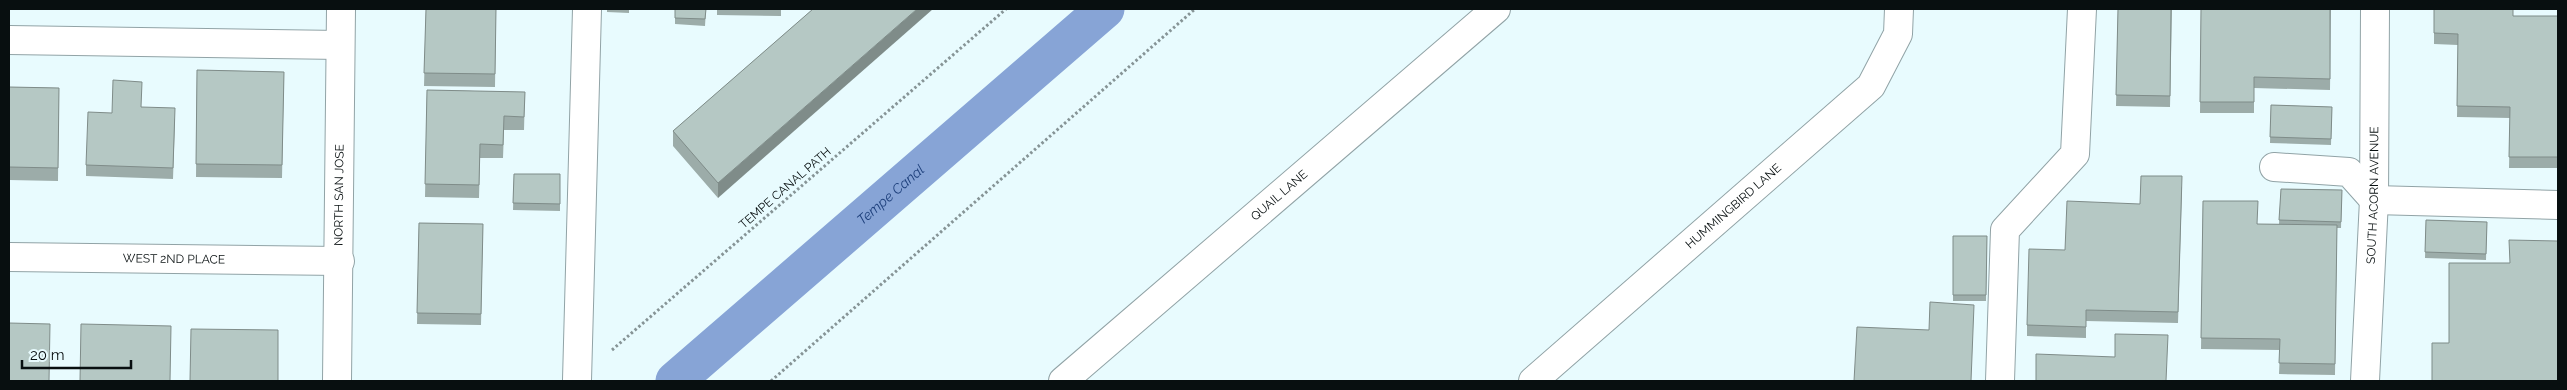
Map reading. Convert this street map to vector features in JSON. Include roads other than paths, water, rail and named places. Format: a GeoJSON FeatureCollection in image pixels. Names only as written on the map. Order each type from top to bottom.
{"type":"FeatureCollection","features":[{"type":"Feature","properties":{"kind":"street","name":"NORTH SAN JOSE"},"geometry":{"type":"LineString","coordinates":[[337,381],[340,261],[341,9]]}},
{"type":"Feature","properties":{"kind":"street"},"geometry":{"type":"LineString","coordinates":[[577,380],[587,9]]}},
{"type":"Feature","properties":{"kind":"street","name":"QUAIL LANE"},"geometry":{"type":"LineString","coordinates":[[1063,381],[1496,9]]}},
{"type":"Feature","properties":{"kind":"street","name":"HUMMINGBIRD LANE"},"geometry":{"type":"LineString","coordinates":[[1533,381],[1871,86],[1898,34],[1899,9]]}},
{"type":"Feature","properties":{"kind":"street"},"geometry":{"type":"LineString","coordinates":[[2000,381],[2005,230],[2075,154],[2082,9]]}},
{"type":"Feature","properties":{"kind":"street","name":"SOUTH ACORN AVENUE"},"geometry":{"type":"LineString","coordinates":[[2365,381],[2374,200],[2375,9]]}},
{"type":"Feature","properties":{"kind":"street"},"geometry":{"type":"LineString","coordinates":[[9,40],[340,44]]}},
{"type":"Feature","properties":{"kind":"street"},"geometry":{"type":"LineString","coordinates":[[2274,167],[2349,172],[2374,200],[2558,205]]}},
{"type":"Feature","properties":{"kind":"street","name":"WEST 2ND PLACE"},"geometry":{"type":"LineString","coordinates":[[9,257],[340,261]]}},
{"type":"Feature","properties":{"kind":"waterway","name":"Tempe Canal"},"geometry":{"type":"LineString","coordinates":[[675,381],[1105,9]]}}]}
